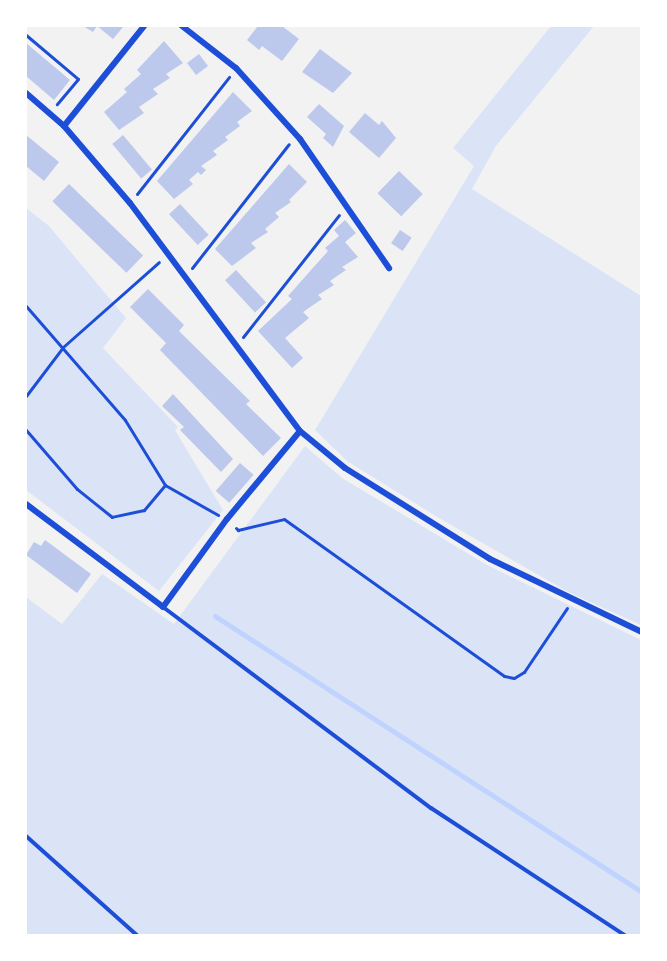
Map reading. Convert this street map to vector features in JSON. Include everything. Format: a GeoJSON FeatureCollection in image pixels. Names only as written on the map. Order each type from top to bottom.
{"type":"FeatureCollection","features":[{"type":"Feature","properties":{"kind":"street"},"geometry":{"type":"LineString","coordinates":[[64,126],[144,26]]}},
{"type":"Feature","properties":{"kind":"street"},"geometry":{"type":"LineString","coordinates":[[182,26],[236,68],[296,134],[348,204],[389,268]]}},
{"type":"Feature","properties":{"kind":"street"},"geometry":{"type":"LineString","coordinates":[[26,93],[64,126],[130,203],[300,431],[345,468],[490,559],[642,632]]}},
{"type":"Feature","properties":{"kind":"street"},"geometry":{"type":"LineString","coordinates":[[26,504],[163,607],[227,519],[300,431]]}},
{"type":"Feature","properties":{"kind":"lane"},"geometry":{"type":"LineString","coordinates":[[163,607],[431,808],[626,936]]}},
{"type":"Feature","properties":{"kind":"lane"},"geometry":{"type":"LineString","coordinates":[[26,836],[138,936]]}},
{"type":"Feature","properties":{"kind":"path"},"geometry":{"type":"LineString","coordinates":[[26,35],[78,80],[49,113]]}},
{"type":"Feature","properties":{"kind":"path"},"geometry":{"type":"LineString","coordinates":[[130,203],[236,68]]}},
{"type":"Feature","properties":{"kind":"path"},"geometry":{"type":"LineString","coordinates":[[185,277],[296,134]]}},
{"type":"Feature","properties":{"kind":"path"},"geometry":{"type":"LineString","coordinates":[[237,346],[348,204]]}},
{"type":"Feature","properties":{"kind":"path"},"geometry":{"type":"LineString","coordinates":[[26,396],[63,347],[168,254]]}},
{"type":"Feature","properties":{"kind":"path"},"geometry":{"type":"LineString","coordinates":[[26,306],[125,420],[165,485],[227,519],[238,530],[284,519],[504,676],[514,678],[524,672],[573,599]]}},
{"type":"Feature","properties":{"kind":"path"},"geometry":{"type":"LineString","coordinates":[[26,431],[66,477],[112,517],[144,510],[165,485]]}},
{"type":"Feature","properties":{"kind":"shaded area"},"geometry":{"type":"Polygon","coordinates":[[[551,26],[594,26],[496,146],[472,189],[641,296],[641,625],[570,593],[439,518],[347,461],[315,430],[474,166],[453,148],[551,26]]]}},
{"type":"Feature","properties":{"kind":"shaded area"},"geometry":{"type":"Polygon","coordinates":[[[26,208],[49,226],[126,318],[103,348],[178,427],[175,430],[223,510],[159,591],[26,490],[26,208]]]}},
{"type":"Feature","properties":{"kind":"shaded area"},"geometry":{"type":"Polygon","coordinates":[[[305,446],[342,478],[487,565],[641,640],[641,935],[26,935],[26,597],[62,624],[102,574],[174,624],[305,446]]]}},
{"type":"Feature","properties":{"kind":"building"},"geometry":{"type":"Polygon","coordinates":[[[83,26],[97,26],[93,32],[83,26]]]}},
{"type":"Feature","properties":{"kind":"building"},"geometry":{"type":"Polygon","coordinates":[[[97,26],[124,26],[113,39],[97,26]]]}},
{"type":"Feature","properties":{"kind":"building"},"geometry":{"type":"Polygon","coordinates":[[[258,26],[282,26],[299,39],[282,61],[262,46],[259,50],[247,40],[258,26]]]}},
{"type":"Feature","properties":{"kind":"building"},"geometry":{"type":"Polygon","coordinates":[[[164,41],[183,63],[166,74],[170,78],[153,89],[158,94],[139,107],[144,113],[119,130],[104,112],[127,92],[124,89],[141,74],[137,70],[164,41]]]}},
{"type":"Feature","properties":{"kind":"building"},"geometry":{"type":"Polygon","coordinates":[[[26,43],[70,80],[54,100],[26,76],[26,43]]]}},
{"type":"Feature","properties":{"kind":"building"},"geometry":{"type":"Polygon","coordinates":[[[320,49],[352,73],[333,93],[302,72],[320,49]]]}},
{"type":"Feature","properties":{"kind":"building"},"geometry":{"type":"Polygon","coordinates":[[[199,54],[208,66],[196,75],[187,63],[199,54]]]}},
{"type":"Feature","properties":{"kind":"building"},"geometry":{"type":"Polygon","coordinates":[[[233,92],[252,111],[237,122],[240,126],[225,137],[228,140],[213,151],[217,155],[201,166],[206,170],[201,175],[198,172],[189,180],[193,184],[174,199],[157,181],[233,92]]]}},
{"type":"Feature","properties":{"kind":"building"},"geometry":{"type":"Polygon","coordinates":[[[319,104],[344,126],[333,147],[323,138],[326,134],[307,117],[319,104]]]}},
{"type":"Feature","properties":{"kind":"building"},"geometry":{"type":"Polygon","coordinates":[[[365,113],[379,125],[382,121],[396,138],[379,158],[349,132],[365,113]]]}},
{"type":"Feature","properties":{"kind":"building"},"geometry":{"type":"Polygon","coordinates":[[[26,135],[59,162],[44,181],[26,166],[26,135]]]}},
{"type":"Feature","properties":{"kind":"building"},"geometry":{"type":"Polygon","coordinates":[[[123,135],[152,169],[141,178],[112,144],[123,135]]]}},
{"type":"Feature","properties":{"kind":"building"},"geometry":{"type":"Polygon","coordinates":[[[289,164],[307,182],[289,200],[291,202],[275,213],[279,217],[265,229],[268,232],[251,243],[256,248],[232,266],[215,249],[289,164]]]}},
{"type":"Feature","properties":{"kind":"building"},"geometry":{"type":"Polygon","coordinates":[[[399,171],[423,194],[401,216],[377,193],[399,171]]]}},
{"type":"Feature","properties":{"kind":"building"},"geometry":{"type":"Polygon","coordinates":[[[69,184],[143,256],[126,273],[52,201],[69,184]]]}},
{"type":"Feature","properties":{"kind":"building"},"geometry":{"type":"Polygon","coordinates":[[[180,204],[209,235],[198,245],[169,214],[180,204]]]}},
{"type":"Feature","properties":{"kind":"building"},"geometry":{"type":"Polygon","coordinates":[[[345,220],[356,233],[345,242],[358,257],[342,267],[346,270],[330,281],[334,285],[318,295],[322,299],[303,312],[309,318],[285,338],[303,358],[292,368],[258,331],[292,299],[288,296],[328,251],[325,248],[339,236],[334,230],[345,220]]]}},
{"type":"Feature","properties":{"kind":"building"},"geometry":{"type":"Polygon","coordinates":[[[400,230],[412,238],[403,251],[391,243],[400,230]]]}},
{"type":"Feature","properties":{"kind":"building"},"geometry":{"type":"Polygon","coordinates":[[[236,270],[266,302],[255,312],[225,280],[236,270]]]}},
{"type":"Feature","properties":{"kind":"building"},"geometry":{"type":"Polygon","coordinates":[[[148,289],[184,325],[179,331],[250,401],[246,404],[281,438],[263,456],[160,350],[166,343],[130,307],[148,289]]]}},
{"type":"Feature","properties":{"kind":"building"},"geometry":{"type":"Polygon","coordinates":[[[173,394],[233,459],[221,472],[180,430],[184,427],[162,406],[173,394]]]}},
{"type":"Feature","properties":{"kind":"building"},"geometry":{"type":"Polygon","coordinates":[[[240,463],[254,475],[229,503],[216,491],[240,463]]]}},
{"type":"Feature","properties":{"kind":"building"},"geometry":{"type":"Polygon","coordinates":[[[45,540],[91,574],[77,593],[26,555],[34,542],[41,546],[45,540]]]}},
{"type":"Feature","properties":{"kind":"waterway"},"geometry":{"type":"LineString","coordinates":[[215,616],[642,892]]}}]}
